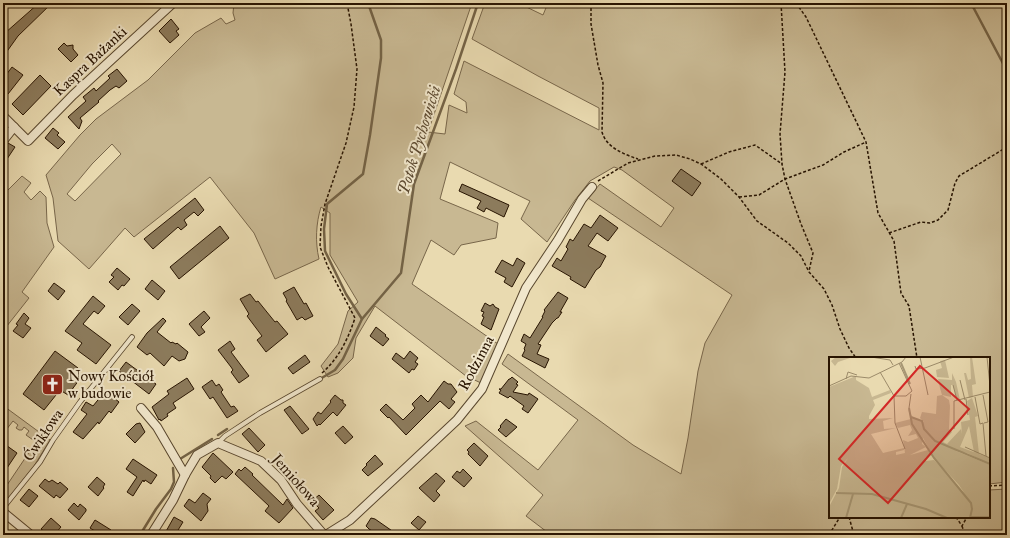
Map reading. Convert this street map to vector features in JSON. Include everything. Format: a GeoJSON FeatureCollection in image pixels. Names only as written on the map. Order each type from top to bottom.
{"type":"FeatureCollection","features":[{"type":"Feature","properties":{"kind":"street","name":"Kaspra Bażanki"},"geometry":{"type":"LineString","coordinates":[[14,126],[28,141],[73,95],[173,3]]}},
{"type":"Feature","properties":{"kind":"street"},"geometry":{"type":"LineString","coordinates":[[3,116],[14,126],[3,141]]}},
{"type":"Feature","properties":{"kind":"street","name":"Rodzinna"},"geometry":{"type":"LineString","coordinates":[[325,535],[350,520],[457,420],[482,389],[526,288],[558,240],[582,199],[592,186]]}},
{"type":"Feature","properties":{"kind":"street"},"geometry":{"type":"LineString","coordinates":[[141,408],[157,427],[185,475]]}},
{"type":"Feature","properties":{"kind":"street"},"geometry":{"type":"LineString","coordinates":[[151,535],[173,500],[197,455],[218,443]]}},
{"type":"Feature","properties":{"kind":"street","name":"Jemiołowa"},"geometry":{"type":"LineString","coordinates":[[218,443],[261,461],[281,480],[298,504],[325,535]]}},
{"type":"Feature","properties":{"kind":"street"},"geometry":{"type":"LineString","coordinates":[[3,512],[31,535]]}},
{"type":"Feature","properties":{"kind":"lane"},"geometry":{"type":"LineString","coordinates":[[3,10],[8,3]]}},
{"type":"Feature","properties":{"kind":"lane","name":"Ćwikłowa"},"geometry":{"type":"LineString","coordinates":[[3,508],[40,462],[53,440],[80,402],[132,337]]}},
{"type":"Feature","properties":{"kind":"lane"},"geometry":{"type":"LineString","coordinates":[[218,443],[225,436],[260,413],[320,378]]}},
{"type":"Feature","properties":{"kind":"path"},"geometry":{"type":"LineString","coordinates":[[320,378],[337,358],[350,333],[354,318],[328,267],[320,247],[321,226],[325,204],[346,143],[354,107],[357,69],[347,3]]}},
{"type":"Feature","properties":{"kind":"path"},"geometry":{"type":"LineString","coordinates":[[591,3],[591,24],[598,65],[603,83],[602,132],[604,139],[613,148],[638,159]]}},
{"type":"Feature","properties":{"kind":"path"},"geometry":{"type":"LineString","coordinates":[[781,3],[785,72],[780,134],[782,164],[785,179],[813,253],[809,272]]}},
{"type":"Feature","properties":{"kind":"path"},"geometry":{"type":"LineString","coordinates":[[796,3],[806,17],[866,142],[878,213],[894,241],[901,293],[909,306],[917,357]]}},
{"type":"Feature","properties":{"kind":"path"},"geometry":{"type":"LineString","coordinates":[[739,197],[759,195],[785,179],[823,165],[844,152],[866,142]]}},
{"type":"Feature","properties":{"kind":"path"},"geometry":{"type":"LineString","coordinates":[[701,164],[729,152],[755,145],[782,164]]}},
{"type":"Feature","properties":{"kind":"path"},"geometry":{"type":"LineString","coordinates":[[889,233],[921,222],[930,223],[938,220],[948,210],[955,183],[959,176],[1007,147]]}},
{"type":"Feature","properties":{"kind":"path"},"geometry":{"type":"LineString","coordinates":[[592,186],[628,163],[638,159],[655,156],[676,155],[701,164],[721,179],[739,197],[757,221],[798,252],[809,272],[824,289],[832,304],[840,329],[849,348],[855,357]]}},
{"type":"Feature","properties":{"kind":"path"},"geometry":{"type":"LineString","coordinates":[[990,486],[1007,485]]}},
{"type":"Feature","properties":{"kind":"path"},"geometry":{"type":"LineString","coordinates":[[829,535],[839,518]]}},
{"type":"Feature","properties":{"kind":"path"},"geometry":{"type":"LineString","coordinates":[[849,518],[854,535]]}},
{"type":"Feature","properties":{"kind":"path"},"geometry":{"type":"LineString","coordinates":[[957,518],[962,526],[965,535]]}},
{"type":"Feature","properties":{"kind":"path"},"geometry":{"type":"LineString","coordinates":[[962,526],[966,518]]}},
{"type":"Feature","properties":{"kind":"shaded area"},"geometry":{"type":"Polygon","coordinates":[[[234,3],[472,3],[428,132],[445,134],[449,105],[467,113],[466,102],[454,94],[464,61],[599,130],[599,108],[472,39],[485,3],[518,3],[543,15],[548,3],[1007,3],[1007,482],[990,484],[990,357],[829,357],[829,518],[990,518],[990,490],[1007,489],[1007,535],[551,535],[526,516],[543,495],[465,426],[476,421],[538,470],[578,420],[502,364],[508,354],[633,445],[681,474],[698,371],[705,343],[732,295],[588,198],[600,184],[661,227],[674,208],[622,170],[614,167],[590,181],[575,200],[547,242],[521,219],[530,201],[450,162],[440,199],[498,223],[496,238],[461,245],[454,255],[431,240],[412,284],[498,344],[481,383],[466,376],[375,306],[356,338],[353,358],[338,373],[328,377],[321,366],[338,344],[348,311],[358,302],[330,255],[330,213],[321,207],[317,233],[319,259],[275,279],[254,233],[210,177],[134,237],[125,228],[89,269],[58,241],[53,198],[46,175],[80,135],[96,119],[148,80],[195,33],[221,18],[226,24],[235,20],[233,13],[234,3]],[[112,144],[92,164],[67,194],[75,201],[121,154],[112,144]]]}},
{"type":"Feature","properties":{"kind":"shaded area"},"geometry":{"type":"Polygon","coordinates":[[[22,176],[31,183],[24,192],[31,200],[40,191],[46,197],[47,223],[54,247],[22,292],[29,298],[3,331],[3,195],[22,176]]]}},
{"type":"Feature","properties":{"kind":"shaded area"},"geometry":{"type":"Polygon","coordinates":[[[5,407],[50,440],[34,466],[8,499],[3,500],[3,491],[36,442],[26,435],[29,431],[24,427],[22,430],[19,430],[16,428],[18,425],[13,421],[3,434],[3,410],[5,407]]]}},
{"type":"Feature","properties":{"kind":"building"},"geometry":{"type":"Polygon","coordinates":[[[39,3],[52,3],[18,36],[3,57],[3,37],[5,38],[5,33],[39,3]]]}},
{"type":"Feature","properties":{"kind":"building"},"geometry":{"type":"Polygon","coordinates":[[[171,19],[179,29],[176,31],[179,35],[170,43],[159,31],[171,19]]]}},
{"type":"Feature","properties":{"kind":"building"},"geometry":{"type":"Polygon","coordinates":[[[64,43],[67,46],[73,45],[73,49],[78,55],[71,62],[58,49],[64,43]]]}},
{"type":"Feature","properties":{"kind":"building"},"geometry":{"type":"Polygon","coordinates":[[[12,67],[23,75],[8,94],[3,90],[3,79],[12,67]]]}},
{"type":"Feature","properties":{"kind":"building"},"geometry":{"type":"Polygon","coordinates":[[[117,69],[127,81],[119,88],[116,86],[110,90],[98,101],[99,102],[80,118],[82,121],[79,129],[68,117],[86,101],[83,97],[94,88],[96,91],[110,78],[108,76],[117,69]]]}},
{"type":"Feature","properties":{"kind":"building"},"geometry":{"type":"Polygon","coordinates":[[[40,75],[51,86],[23,115],[12,104],[40,75]]]}},
{"type":"Feature","properties":{"kind":"building"},"geometry":{"type":"Polygon","coordinates":[[[53,128],[59,133],[57,135],[65,142],[58,149],[45,138],[53,128]]]}},
{"type":"Feature","properties":{"kind":"building"},"geometry":{"type":"Polygon","coordinates":[[[8,143],[15,147],[3,165],[3,149],[8,143]]]}},
{"type":"Feature","properties":{"kind":"building"},"geometry":{"type":"Polygon","coordinates":[[[681,169],[701,183],[692,196],[672,181],[681,169]]]}},
{"type":"Feature","properties":{"kind":"building"},"geometry":{"type":"Polygon","coordinates":[[[462,184],[509,205],[504,217],[486,208],[484,212],[477,208],[481,201],[459,191],[462,184]]]}},
{"type":"Feature","properties":{"kind":"building"},"geometry":{"type":"Polygon","coordinates":[[[195,198],[204,210],[198,216],[194,212],[184,220],[187,225],[181,230],[178,227],[153,249],[144,239],[195,198]]]}},
{"type":"Feature","properties":{"kind":"building"},"geometry":{"type":"Polygon","coordinates":[[[600,215],[618,228],[608,241],[597,233],[588,246],[606,256],[585,288],[570,279],[571,277],[552,266],[557,258],[561,261],[568,249],[566,247],[570,239],[573,241],[584,224],[591,228],[600,215]]]}},
{"type":"Feature","properties":{"kind":"building"},"geometry":{"type":"Polygon","coordinates":[[[220,226],[229,238],[179,279],[170,267],[220,226]]]}},
{"type":"Feature","properties":{"kind":"building"},"geometry":{"type":"Polygon","coordinates":[[[517,258],[525,263],[512,287],[504,282],[506,278],[495,272],[502,260],[513,266],[517,258]]]}},
{"type":"Feature","properties":{"kind":"building"},"geometry":{"type":"Polygon","coordinates":[[[117,268],[130,279],[118,290],[109,282],[114,277],[111,275],[117,268]]]}},
{"type":"Feature","properties":{"kind":"building"},"geometry":{"type":"Polygon","coordinates":[[[152,280],[165,291],[158,300],[145,289],[152,280]]]}},
{"type":"Feature","properties":{"kind":"building"},"geometry":{"type":"Polygon","coordinates":[[[54,283],[65,291],[58,300],[48,291],[54,283]]]}},
{"type":"Feature","properties":{"kind":"building"},"geometry":{"type":"Polygon","coordinates":[[[294,287],[304,304],[306,303],[313,316],[305,320],[302,317],[297,320],[283,293],[294,287]]]}},
{"type":"Feature","properties":{"kind":"building"},"geometry":{"type":"Polygon","coordinates":[[[558,292],[568,298],[560,312],[562,312],[552,323],[538,344],[541,345],[537,354],[549,359],[545,368],[522,356],[526,344],[521,341],[524,334],[530,338],[543,317],[544,310],[558,292]]]}},
{"type":"Feature","properties":{"kind":"building"},"geometry":{"type":"Polygon","coordinates":[[[250,294],[288,334],[266,352],[257,340],[262,336],[247,316],[249,314],[240,299],[250,294]]]}},
{"type":"Feature","properties":{"kind":"building"},"geometry":{"type":"Polygon","coordinates":[[[93,296],[105,306],[98,314],[94,311],[83,324],[111,345],[96,364],[77,350],[82,343],[65,331],[93,296]]]}},
{"type":"Feature","properties":{"kind":"building"},"geometry":{"type":"Polygon","coordinates":[[[485,303],[490,306],[493,304],[499,309],[491,330],[481,324],[484,317],[482,316],[484,312],[481,311],[485,303]]]}},
{"type":"Feature","properties":{"kind":"building"},"geometry":{"type":"Polygon","coordinates":[[[132,304],[140,311],[128,325],[119,317],[132,304]]]}},
{"type":"Feature","properties":{"kind":"building"},"geometry":{"type":"Polygon","coordinates":[[[204,311],[210,318],[201,327],[205,332],[199,336],[189,324],[204,311]]]}},
{"type":"Feature","properties":{"kind":"building"},"geometry":{"type":"Polygon","coordinates":[[[24,313],[29,318],[25,324],[31,328],[23,338],[13,331],[24,313]]]}},
{"type":"Feature","properties":{"kind":"building"},"geometry":{"type":"Polygon","coordinates":[[[163,318],[166,321],[157,332],[171,343],[177,343],[188,352],[185,359],[179,361],[172,356],[164,366],[150,353],[147,355],[137,347],[147,333],[163,318]]]}},
{"type":"Feature","properties":{"kind":"building"},"geometry":{"type":"Polygon","coordinates":[[[376,327],[389,339],[383,346],[370,336],[376,327]]]}},
{"type":"Feature","properties":{"kind":"building"},"geometry":{"type":"Polygon","coordinates":[[[230,341],[235,349],[231,352],[249,376],[239,383],[231,372],[233,370],[218,350],[230,341]]]}},
{"type":"Feature","properties":{"kind":"building","name":"Nowy Kościół w budowie"},"geometry":{"type":"Polygon","coordinates":[[[55,351],[78,368],[72,375],[79,380],[68,395],[60,390],[44,410],[23,394],[55,351]]]}},
{"type":"Feature","properties":{"kind":"building"},"geometry":{"type":"Polygon","coordinates":[[[410,351],[418,358],[415,362],[418,364],[414,370],[412,369],[409,373],[392,359],[396,353],[404,359],[410,351]]]}},
{"type":"Feature","properties":{"kind":"building"},"geometry":{"type":"Polygon","coordinates":[[[305,355],[310,362],[293,374],[288,368],[305,355]]]}},
{"type":"Feature","properties":{"kind":"building"},"geometry":{"type":"Polygon","coordinates":[[[126,362],[156,384],[149,394],[119,371],[126,362]]]}},
{"type":"Feature","properties":{"kind":"building"},"geometry":{"type":"Polygon","coordinates":[[[512,377],[518,382],[516,384],[518,385],[513,392],[528,395],[529,393],[538,399],[528,413],[522,409],[524,406],[510,396],[508,398],[499,393],[501,390],[499,389],[501,389],[512,377]]]}},
{"type":"Feature","properties":{"kind":"building"},"geometry":{"type":"Polygon","coordinates":[[[187,378],[194,389],[173,403],[176,408],[167,414],[168,416],[161,421],[160,419],[159,420],[152,407],[169,394],[167,391],[187,378]]]}},
{"type":"Feature","properties":{"kind":"building"},"geometry":{"type":"Polygon","coordinates":[[[212,380],[216,386],[219,384],[223,390],[221,392],[231,407],[234,406],[238,411],[227,418],[213,397],[210,399],[202,387],[212,380]]]}},
{"type":"Feature","properties":{"kind":"building"},"geometry":{"type":"Polygon","coordinates":[[[444,381],[451,384],[457,392],[451,399],[455,402],[449,409],[440,401],[406,435],[380,410],[386,404],[403,420],[415,408],[412,404],[421,395],[428,402],[444,381]]]}},
{"type":"Feature","properties":{"kind":"building"},"geometry":{"type":"Polygon","coordinates":[[[108,393],[119,402],[111,413],[109,411],[99,424],[98,422],[83,439],[73,432],[87,414],[81,410],[86,402],[93,406],[102,395],[105,397],[108,393]]]}},
{"type":"Feature","properties":{"kind":"building"},"geometry":{"type":"Polygon","coordinates":[[[335,395],[343,400],[343,403],[346,405],[337,416],[333,412],[320,425],[319,424],[317,426],[313,419],[318,412],[321,414],[335,395]]]}},
{"type":"Feature","properties":{"kind":"building"},"geometry":{"type":"Polygon","coordinates":[[[290,406],[309,429],[302,434],[284,410],[290,406]]]}},
{"type":"Feature","properties":{"kind":"building"},"geometry":{"type":"Polygon","coordinates":[[[506,419],[517,427],[506,437],[498,430],[506,419]]]}},
{"type":"Feature","properties":{"kind":"building"},"geometry":{"type":"Polygon","coordinates":[[[140,423],[145,432],[135,443],[126,434],[136,424],[140,423]]]}},
{"type":"Feature","properties":{"kind":"building"},"geometry":{"type":"Polygon","coordinates":[[[343,426],[353,437],[345,444],[335,433],[343,426]]]}},
{"type":"Feature","properties":{"kind":"building"},"geometry":{"type":"Polygon","coordinates":[[[249,428],[265,445],[258,452],[242,434],[249,428]]]}},
{"type":"Feature","properties":{"kind":"building"},"geometry":{"type":"Polygon","coordinates":[[[3,443],[17,453],[3,474],[3,443]]]}},
{"type":"Feature","properties":{"kind":"building"},"geometry":{"type":"Polygon","coordinates":[[[474,443],[488,456],[480,466],[468,454],[469,452],[467,450],[474,443]]]}},
{"type":"Feature","properties":{"kind":"building"},"geometry":{"type":"Polygon","coordinates":[[[213,453],[233,472],[226,479],[222,476],[215,483],[210,478],[211,476],[202,467],[213,453]]]}},
{"type":"Feature","properties":{"kind":"building"},"geometry":{"type":"Polygon","coordinates":[[[375,455],[383,464],[368,476],[362,470],[375,455]]]}},
{"type":"Feature","properties":{"kind":"building"},"geometry":{"type":"Polygon","coordinates":[[[133,459],[157,475],[151,484],[145,480],[144,482],[143,480],[133,496],[127,492],[137,477],[126,469],[133,459]]]}},
{"type":"Feature","properties":{"kind":"building"},"geometry":{"type":"Polygon","coordinates":[[[245,467],[283,505],[287,499],[293,508],[279,523],[265,511],[269,506],[235,474],[239,469],[241,471],[245,467]]]}},
{"type":"Feature","properties":{"kind":"building"},"geometry":{"type":"Polygon","coordinates":[[[463,469],[472,478],[464,487],[452,477],[457,471],[460,473],[463,469]]]}},
{"type":"Feature","properties":{"kind":"building"},"geometry":{"type":"Polygon","coordinates":[[[436,473],[445,481],[436,491],[440,495],[434,502],[419,488],[436,473]]]}},
{"type":"Feature","properties":{"kind":"building"},"geometry":{"type":"Polygon","coordinates":[[[97,477],[105,484],[98,496],[88,487],[97,477]]]}},
{"type":"Feature","properties":{"kind":"building"},"geometry":{"type":"Polygon","coordinates":[[[45,479],[49,482],[52,480],[58,484],[60,482],[68,489],[60,498],[56,495],[54,498],[39,486],[45,479]]]}},
{"type":"Feature","properties":{"kind":"building"},"geometry":{"type":"Polygon","coordinates":[[[29,489],[38,496],[29,507],[20,500],[29,489]]]}},
{"type":"Feature","properties":{"kind":"building"},"geometry":{"type":"Polygon","coordinates":[[[203,493],[211,499],[207,504],[208,511],[201,521],[184,506],[189,499],[195,503],[203,493]]]}},
{"type":"Feature","properties":{"kind":"building"},"geometry":{"type":"Polygon","coordinates":[[[319,495],[334,510],[323,520],[315,511],[319,508],[312,501],[319,495]]]}},
{"type":"Feature","properties":{"kind":"building"},"geometry":{"type":"Polygon","coordinates":[[[74,503],[78,507],[80,504],[86,509],[79,520],[68,510],[74,503]]]}},
{"type":"Feature","properties":{"kind":"building"},"geometry":{"type":"Polygon","coordinates":[[[418,516],[426,522],[419,530],[411,523],[418,516]]]}},
{"type":"Feature","properties":{"kind":"building"},"geometry":{"type":"Polygon","coordinates":[[[174,517],[183,522],[175,535],[164,535],[174,517]]]}},
{"type":"Feature","properties":{"kind":"building"},"geometry":{"type":"Polygon","coordinates":[[[51,518],[61,527],[54,535],[49,535],[41,529],[51,518]]]}},
{"type":"Feature","properties":{"kind":"building"},"geometry":{"type":"Polygon","coordinates":[[[371,518],[375,519],[398,535],[378,535],[366,526],[371,518]]]}},
{"type":"Feature","properties":{"kind":"building"},"geometry":{"type":"Polygon","coordinates":[[[95,520],[111,530],[108,535],[101,535],[90,528],[95,520]]]}},
{"type":"Feature","properties":{"kind":"waterway"},"geometry":{"type":"LineString","coordinates":[[362,319],[346,294],[325,251],[324,229],[327,204],[363,174],[381,58],[381,40],[368,3]]}},
{"type":"Feature","properties":{"kind":"waterway","name":"Potok Pychowicki"},"geometry":{"type":"LineString","coordinates":[[320,379],[335,370],[343,359],[362,319],[401,273],[414,184],[456,69],[478,3]]}},
{"type":"Feature","properties":{"kind":"waterway","name":"Potok Pychowicki"},"geometry":{"type":"LineString","coordinates":[[971,3],[1007,71]]}},
{"type":"Feature","properties":{"kind":"waterway"},"geometry":{"type":"LineString","coordinates":[[218,435],[227,429]]}},
{"type":"Feature","properties":{"kind":"waterway","name":"Potok Pychowicki"},"geometry":{"type":"LineString","coordinates":[[180,459],[212,439]]}},
{"type":"Feature","properties":{"kind":"waterway","name":"Potok Pychowicki"},"geometry":{"type":"LineString","coordinates":[[140,535],[156,509],[171,489],[174,482],[173,468]]}},
{"type":"Feature","properties":{"kind":"place","name":"Nowy Kościół w budowie"},"geometry":{"type":"Point","coordinates":[53,385]}}]}
